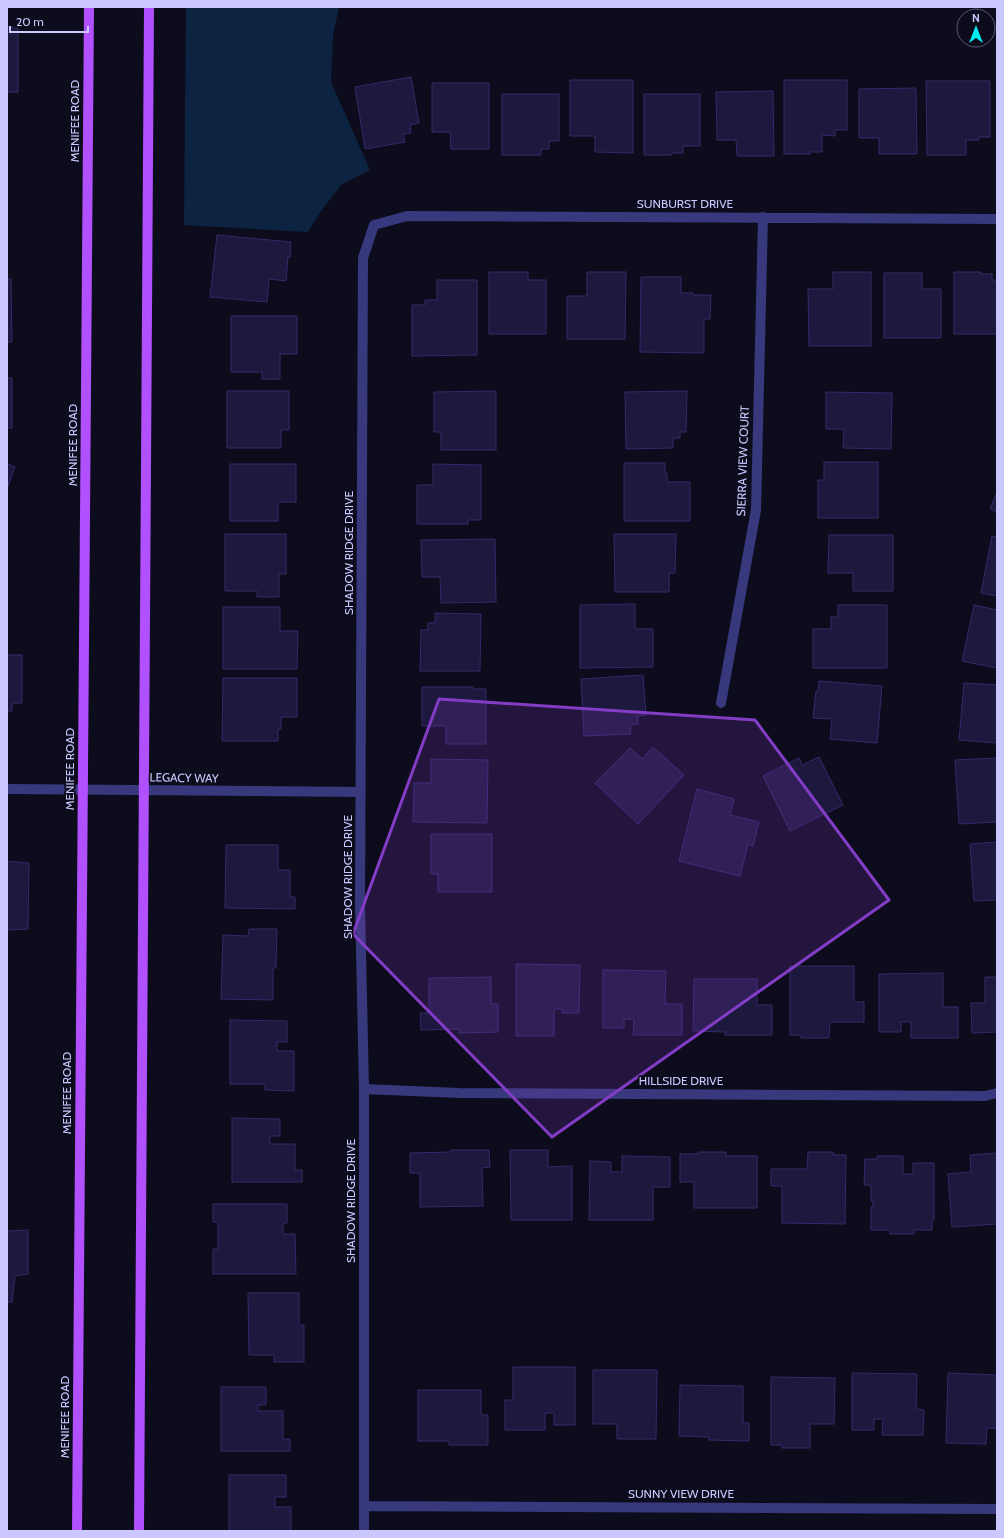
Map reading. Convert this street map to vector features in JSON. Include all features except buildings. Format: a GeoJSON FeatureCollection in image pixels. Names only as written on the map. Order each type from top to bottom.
{"type":"FeatureCollection","features":[{"type":"Feature","properties":{"kind":"main road","name":"MENIFEE ROAD"},"geometry":{"type":"LineString","coordinates":[[77,1531],[89,7]]}},
{"type":"Feature","properties":{"kind":"main road"},"geometry":{"type":"LineString","coordinates":[[139,1531],[149,7]]}},
{"type":"Feature","properties":{"kind":"street","name":"SUNBURST DRIVE"},"geometry":{"type":"LineString","coordinates":[[374,226],[407,216],[997,219]]}},
{"type":"Feature","properties":{"kind":"street","name":"SIERRA VIEW COURT"},"geometry":{"type":"LineString","coordinates":[[721,703],[756,510],[763,217]]}},
{"type":"Feature","properties":{"kind":"street","name":"SHADOW RIDGE DRIVE"},"geometry":{"type":"LineString","coordinates":[[364,1531],[364,1089],[360,906],[363,258],[374,226]]}},
{"type":"Feature","properties":{"kind":"street","name":"LEGACY WAY"},"geometry":{"type":"LineString","coordinates":[[7,789],[360,792]]}},
{"type":"Feature","properties":{"kind":"street","name":"HILLSIDE DRIVE"},"geometry":{"type":"LineString","coordinates":[[364,1089],[467,1093],[977,1096],[997,1093]]}},
{"type":"Feature","properties":{"kind":"street","name":"SUNNY VIEW DRIVE"},"geometry":{"type":"LineString","coordinates":[[365,1506],[997,1509]]}},
{"type":"Feature","properties":{"kind":"highlighted area"},"geometry":{"type":"Polygon","coordinates":[[[439,699],[755,720],[889,900],[552,1137],[353,934],[439,699]]]}},
{"type":"Feature","properties":{"kind":"water"},"geometry":{"type":"Polygon","coordinates":[[[186,7],[339,7],[333,35],[331,82],[370,170],[342,184],[321,211],[308,232],[184,225],[186,7]]]}}]}
